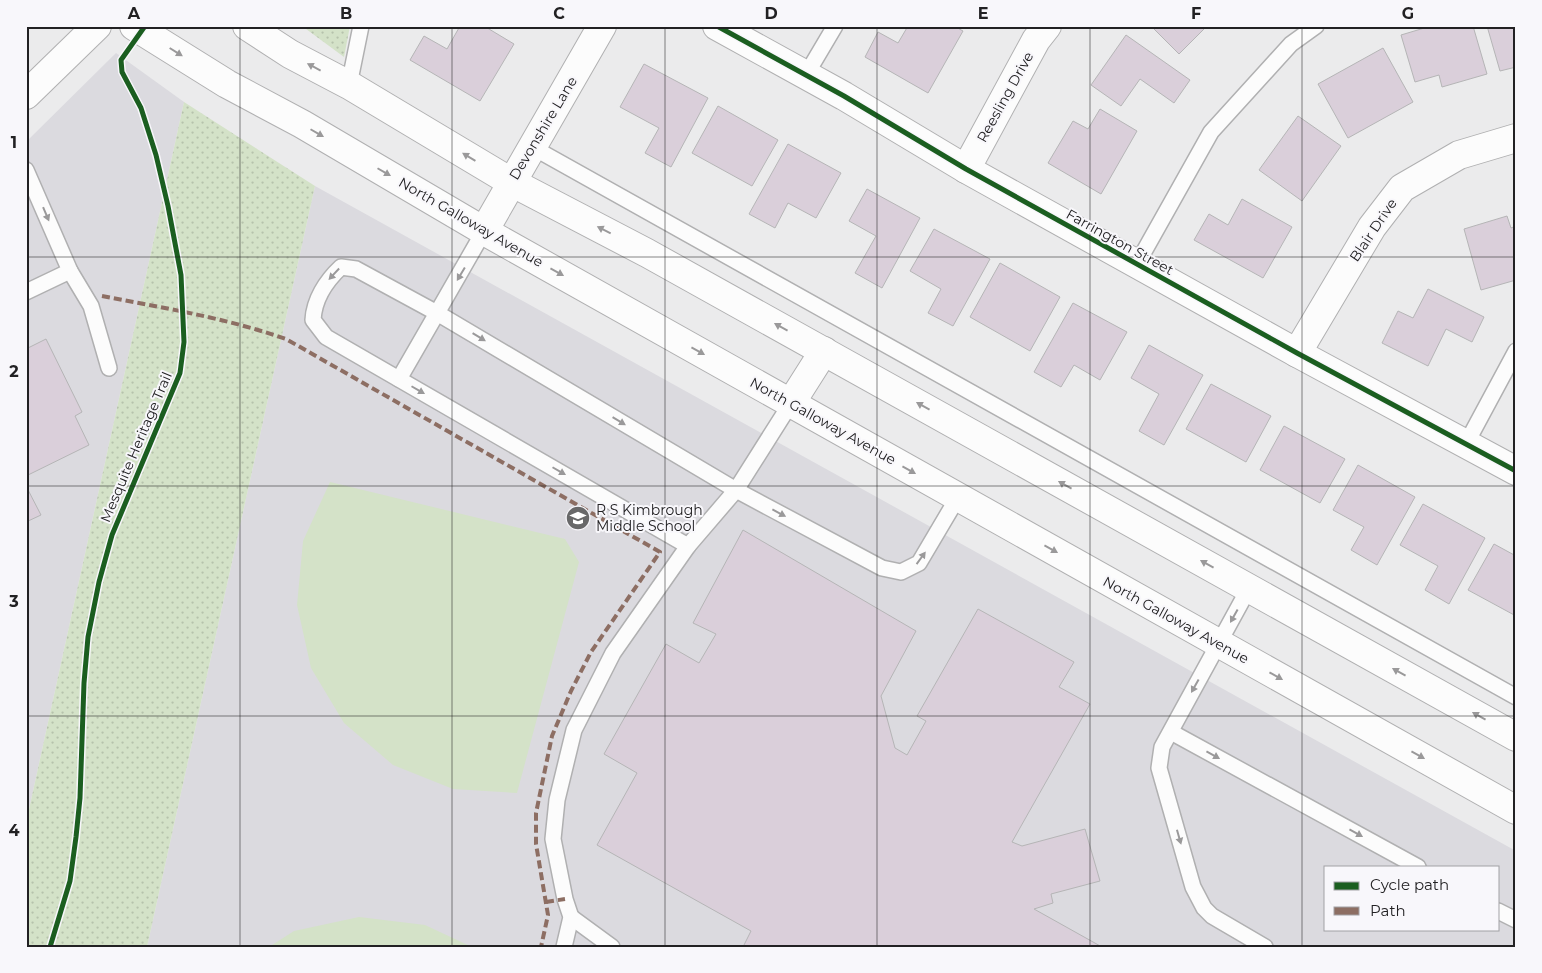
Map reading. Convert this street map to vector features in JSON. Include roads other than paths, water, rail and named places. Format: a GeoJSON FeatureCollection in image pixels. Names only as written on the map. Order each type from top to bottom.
{"type":"FeatureCollection","features":[{"type":"Feature","properties":{"kind":"main road"},"geometry":{"type":"LineString","coordinates":[[26,95],[97,26]]}},
{"type":"Feature","properties":{"kind":"main road","name":"North Galloway Avenue"},"geometry":{"type":"LineString","coordinates":[[134,26],[227,84],[302,124],[484,231],[1516,810]]}},
{"type":"Feature","properties":{"kind":"main road"},"geometry":{"type":"LineString","coordinates":[[247,26],[290,54],[349,85],[511,182],[647,253],[1516,737]]}},
{"type":"Feature","properties":{"kind":"main road","name":"Devonshire Lane"},"geometry":{"type":"LineString","coordinates":[[484,231],[602,26]]}},
{"type":"Feature","properties":{"kind":"main road","name":"Farrington Street"},"geometry":{"type":"LineString","coordinates":[[717,26],[806,75],[966,169],[1297,353],[1516,471]]}},
{"type":"Feature","properties":{"kind":"main road","name":"Reesling Drive"},"geometry":{"type":"LineString","coordinates":[[966,169],[1036,40],[1046,26]]}},
{"type":"Feature","properties":{"kind":"main road","name":"Blair Drive"},"geometry":{"type":"LineString","coordinates":[[1297,353],[1372,227],[1402,188],[1459,155],[1516,138]]}},
{"type":"Feature","properties":{"kind":"main road"},"geometry":{"type":"LineString","coordinates":[[791,403],[824,351]]}},
{"type":"Feature","properties":{"kind":"lane"},"geometry":{"type":"LineString","coordinates":[[349,85],[361,26]]}},
{"type":"Feature","properties":{"kind":"lane"},"geometry":{"type":"LineString","coordinates":[[806,75],[835,26]]}},
{"type":"Feature","properties":{"kind":"lane"},"geometry":{"type":"LineString","coordinates":[[1137,264],[1211,132],[1291,44],[1316,26]]}},
{"type":"Feature","properties":{"kind":"lane"},"geometry":{"type":"LineString","coordinates":[[532,147],[1516,697]]}},
{"type":"Feature","properties":{"kind":"lane"},"geometry":{"type":"LineString","coordinates":[[26,170],[70,271],[91,306],[109,368]]}},
{"type":"Feature","properties":{"kind":"lane"},"geometry":{"type":"LineString","coordinates":[[399,379],[484,231]]}},
{"type":"Feature","properties":{"kind":"lane"},"geometry":{"type":"LineString","coordinates":[[688,546],[326,337],[313,320],[314,308],[330,277],[340,267],[356,269],[437,312],[736,490],[882,568],[901,572],[919,563],[958,497]]}},
{"type":"Feature","properties":{"kind":"lane"},"geometry":{"type":"LineString","coordinates":[[26,292],[70,271]]}},
{"type":"Feature","properties":{"kind":"lane"},"geometry":{"type":"LineString","coordinates":[[1466,444],[1516,351]]}},
{"type":"Feature","properties":{"kind":"lane"},"geometry":{"type":"LineString","coordinates":[[564,947],[571,917],[565,899],[553,839],[557,800],[574,730],[613,652],[688,546],[736,490],[791,403]]}},
{"type":"Feature","properties":{"kind":"lane"},"geometry":{"type":"LineString","coordinates":[[1249,588],[1162,747],[1159,768],[1193,887],[1204,908],[1212,916],[1265,947]]}},
{"type":"Feature","properties":{"kind":"lane"},"geometry":{"type":"LineString","coordinates":[[1171,732],[1416,866]]}},
{"type":"Feature","properties":{"kind":"lane"},"geometry":{"type":"LineString","coordinates":[[1500,912],[1516,920]]}},
{"type":"Feature","properties":{"kind":"lane"},"geometry":{"type":"LineString","coordinates":[[571,917],[612,947]]}},
{"type":"Feature","properties":{"kind":"place","name":"R S Kimbrough Middle School"},"geometry":{"type":"Point","coordinates":[578,518]}}]}
